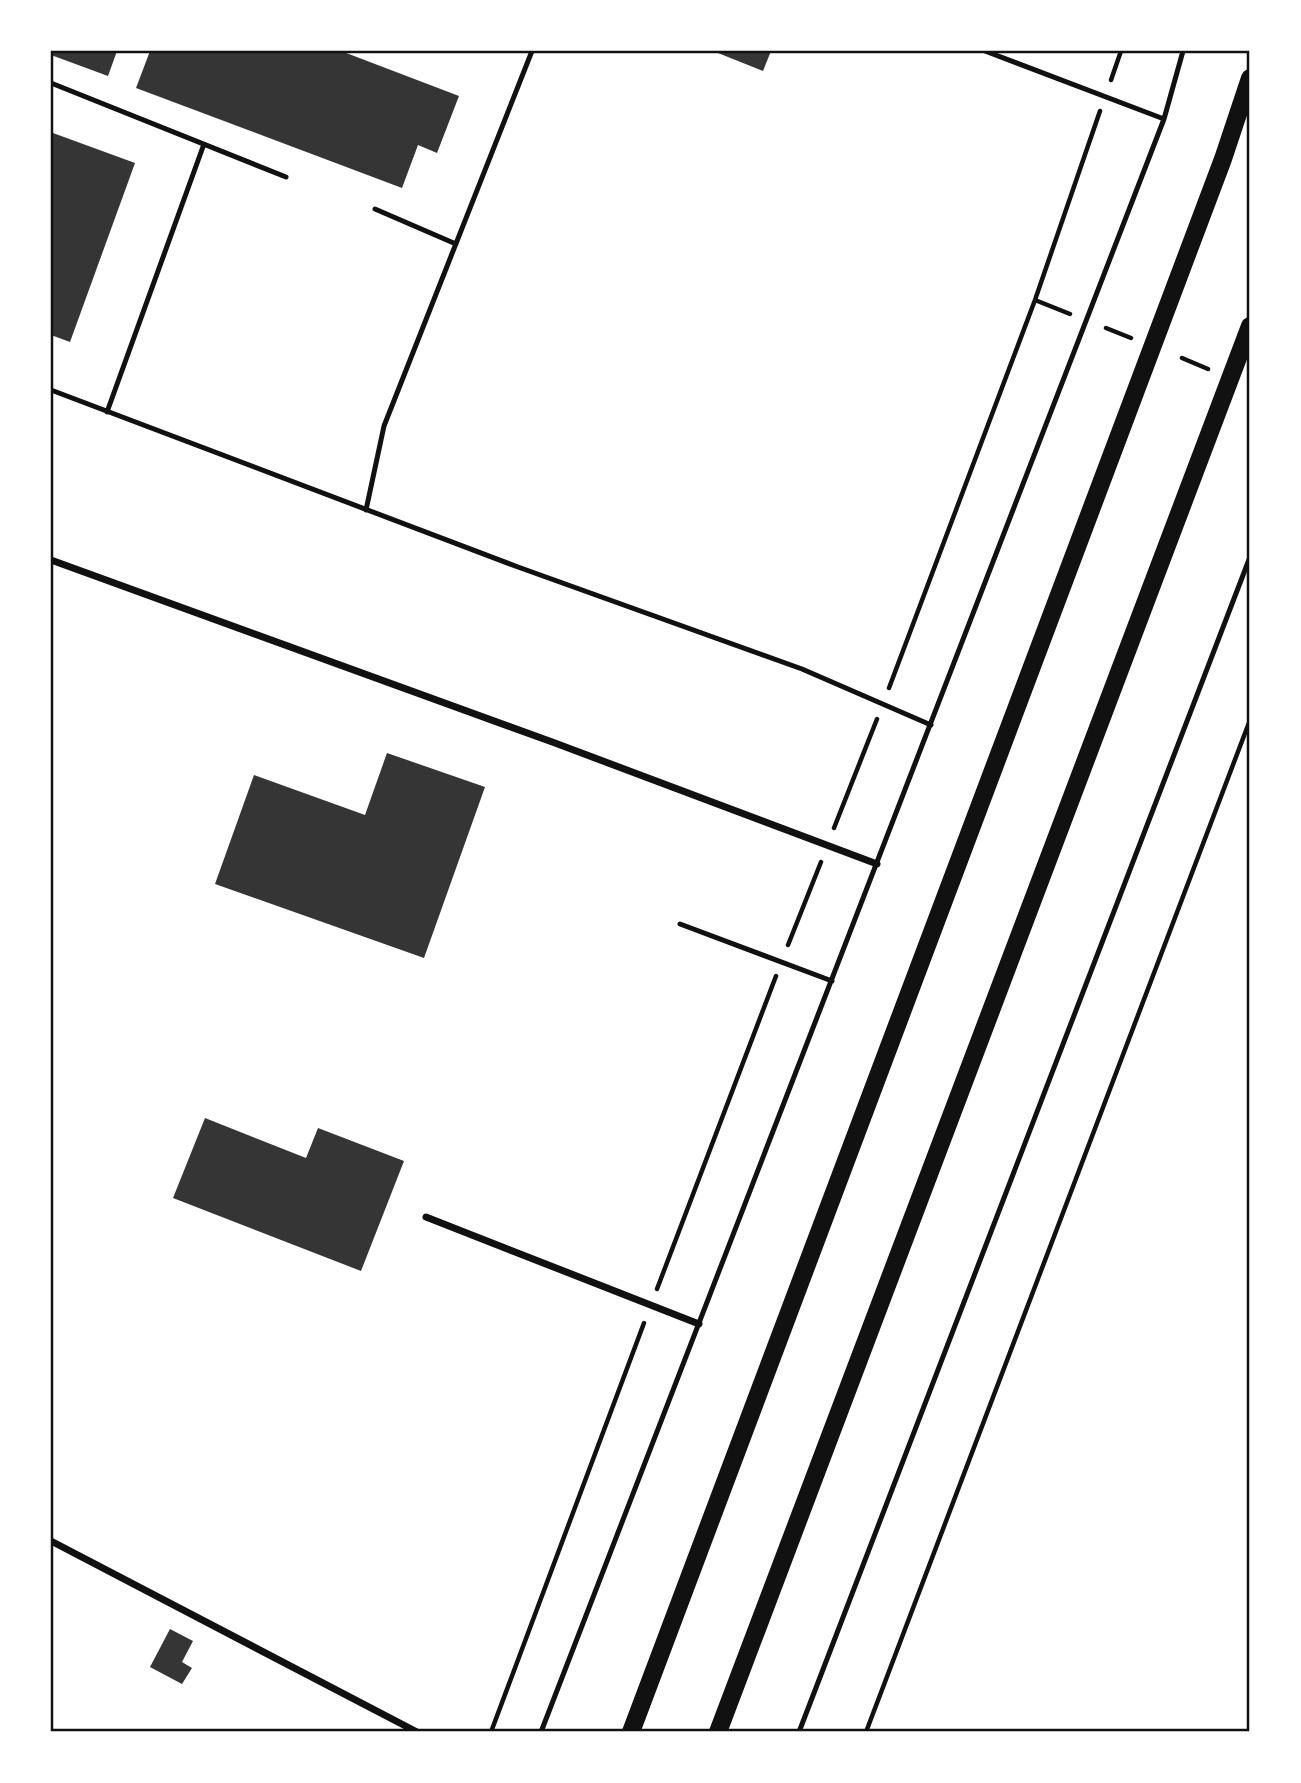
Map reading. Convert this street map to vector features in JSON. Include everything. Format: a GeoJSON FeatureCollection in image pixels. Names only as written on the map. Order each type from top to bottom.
{"type":"FeatureCollection","features":[{"type":"Feature","properties":{"kind":"main road"},"geometry":{"type":"LineString","coordinates":[[631,1732],[1223,159],[1250,78]]}},
{"type":"Feature","properties":{"kind":"main road"},"geometry":{"type":"LineString","coordinates":[[718,1732],[1250,326]]}},
{"type":"Feature","properties":{"kind":"street"},"geometry":{"type":"LineString","coordinates":[[51,560],[877,864]]}},
{"type":"Feature","properties":{"kind":"street"},"geometry":{"type":"LineString","coordinates":[[426,1217],[699,1324]]}},
{"type":"Feature","properties":{"kind":"street"},"geometry":{"type":"LineString","coordinates":[[51,1541],[416,1732]]}},
{"type":"Feature","properties":{"kind":"lane"},"geometry":{"type":"LineString","coordinates":[[366,510],[384,426],[532,51]]}},
{"type":"Feature","properties":{"kind":"lane"},"geometry":{"type":"LineString","coordinates":[[985,51],[1164,119]]}},
{"type":"Feature","properties":{"kind":"lane"},"geometry":{"type":"LineString","coordinates":[[541,1732],[1164,119],[1183,51]]}},
{"type":"Feature","properties":{"kind":"lane"},"geometry":{"type":"LineString","coordinates":[[51,83],[286,177]]}},
{"type":"Feature","properties":{"kind":"lane"},"geometry":{"type":"LineString","coordinates":[[107,412],[204,144]]}},
{"type":"Feature","properties":{"kind":"lane"},"geometry":{"type":"LineString","coordinates":[[375,209],[456,244]]}},
{"type":"Feature","properties":{"kind":"lane"},"geometry":{"type":"LineString","coordinates":[[51,390],[518,567],[802,669],[931,725]]}},
{"type":"Feature","properties":{"kind":"lane"},"geometry":{"type":"LineString","coordinates":[[799,1732],[1250,557]]}},
{"type":"Feature","properties":{"kind":"lane"},"geometry":{"type":"LineString","coordinates":[[680,924],[832,981]]}},
{"type":"Feature","properties":{"kind":"path"},"geometry":{"type":"LineString","coordinates":[[491,1732],[781,962],[883,704],[1035,300],[1121,51]]}},
{"type":"Feature","properties":{"kind":"path"},"geometry":{"type":"LineString","coordinates":[[1035,300],[1071,314]]}},
{"type":"Feature","properties":{"kind":"path"},"geometry":{"type":"LineString","coordinates":[[1106,328],[1139,341]]}},
{"type":"Feature","properties":{"kind":"path"},"geometry":{"type":"LineString","coordinates":[[1182,358],[1212,370]]}},
{"type":"Feature","properties":{"kind":"path"},"geometry":{"type":"LineString","coordinates":[[866,1732],[1250,720]]}},
{"type":"Feature","properties":{"kind":"building"},"geometry":{"type":"Polygon","coordinates":[[[51,51],[117,51],[108,76],[51,55],[51,51]]]}},
{"type":"Feature","properties":{"kind":"building"},"geometry":{"type":"Polygon","coordinates":[[[150,51],[341,51],[459,96],[437,153],[418,145],[402,188],[136,88],[150,51]]]}},
{"type":"Feature","properties":{"kind":"building"},"geometry":{"type":"Polygon","coordinates":[[[713,51],[771,51],[763,71],[713,51]]]}},
{"type":"Feature","properties":{"kind":"building"},"geometry":{"type":"Polygon","coordinates":[[[53,133],[135,163],[70,342],[51,335],[53,133]]]}},
{"type":"Feature","properties":{"kind":"building"},"geometry":{"type":"Polygon","coordinates":[[[387,753],[485,787],[424,958],[215,884],[254,775],[365,815],[387,753]]]}},
{"type":"Feature","properties":{"kind":"building"},"geometry":{"type":"Polygon","coordinates":[[[205,1118],[306,1158],[318,1128],[404,1161],[361,1271],[173,1198],[205,1118]]]}},
{"type":"Feature","properties":{"kind":"building"},"geometry":{"type":"Polygon","coordinates":[[[170,1629],[193,1641],[182,1662],[192,1668],[182,1684],[150,1667],[170,1629]]]}}]}
